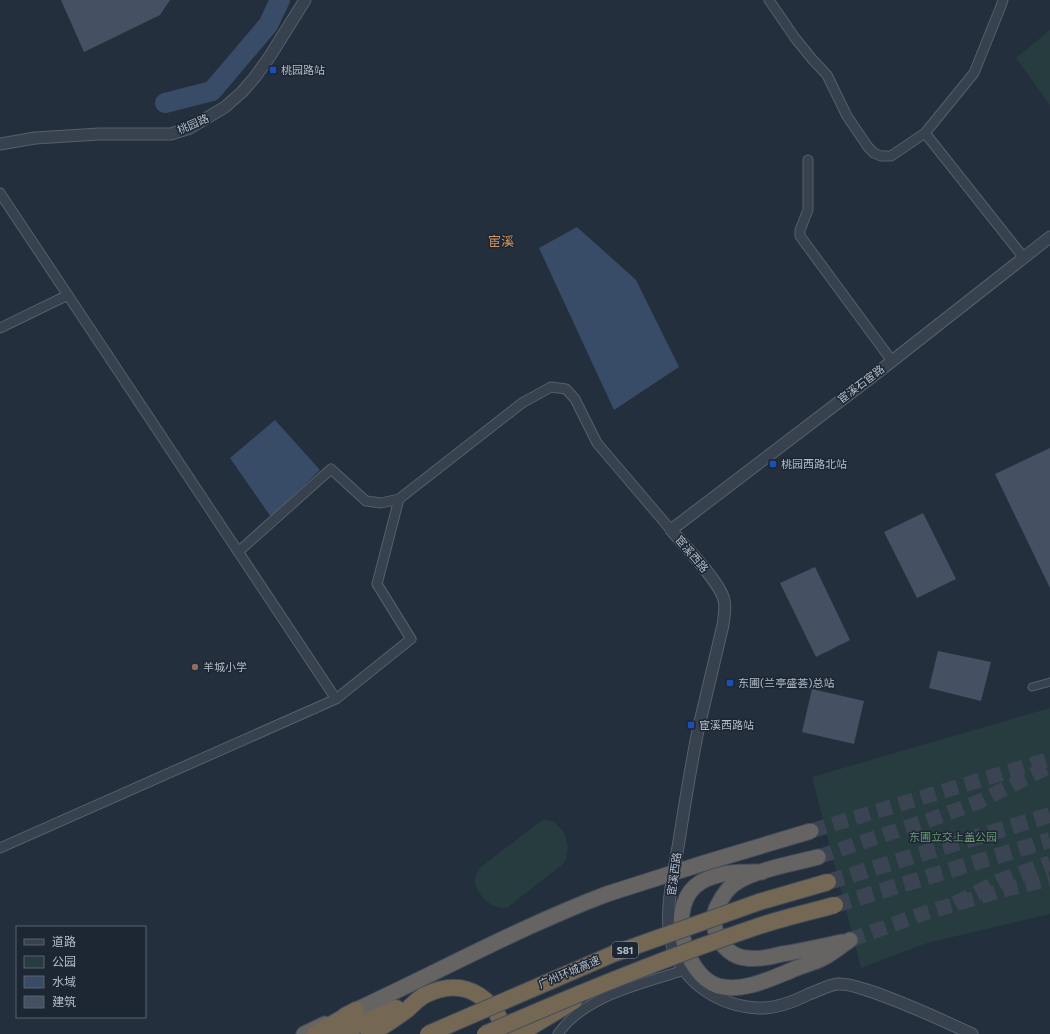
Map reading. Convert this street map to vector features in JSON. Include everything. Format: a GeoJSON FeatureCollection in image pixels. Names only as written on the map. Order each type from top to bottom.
{"type":"FeatureCollection","features":[{"type":"Feature","properties":{"kind":"highway"},"geometry":{"type":"LineString","coordinates":[[304,1034],[536,924],[607,894],[811,831]]}},
{"type":"Feature","properties":{"kind":"highway"},"geometry":{"type":"LineString","coordinates":[[762,872],[733,872],[717,875],[699,883],[691,892],[683,906],[680,922],[683,941],[690,959],[708,981],[719,986],[733,988],[769,979],[824,957],[850,940],[765,958],[747,958],[737,956],[724,948],[717,935],[714,924],[716,910],[727,890],[736,882],[762,872],[818,857]]}},
{"type":"Feature","properties":{"kind":"highway","name":"广州环城高速"},"geometry":{"type":"LineString","coordinates":[[428,1034],[581,967],[715,917],[759,902],[828,882]]}},
{"type":"Feature","properties":{"kind":"highway","name":"S81"},"geometry":{"type":"LineString","coordinates":[[485,1034],[605,983],[664,960],[757,927],[835,905]]}},
{"type":"Feature","properties":{"kind":"highway"},"geometry":{"type":"LineString","coordinates":[[519,1034],[605,983]]}},
{"type":"Feature","properties":{"kind":"highway"},"geometry":{"type":"LineString","coordinates":[[339,1034],[423,996],[453,987],[463,988],[477,994],[490,1004],[502,1024],[504,1034]]}},
{"type":"Feature","properties":{"kind":"highway"},"geometry":{"type":"LineString","coordinates":[[369,1034],[391,1021],[423,996]]}},
{"type":"Feature","properties":{"kind":"highway"},"geometry":{"type":"LineString","coordinates":[[315,1034],[356,1010]]}},
{"type":"Feature","properties":{"kind":"street","name":"桃园路"},"geometry":{"type":"LineString","coordinates":[[0,144],[34,138],[99,134],[171,134],[190,128],[224,108],[242,92],[270,56],[305,0]]}},
{"type":"Feature","properties":{"kind":"street"},"geometry":{"type":"LineString","coordinates":[[769,0],[795,38],[827,75],[847,116],[868,147],[874,153],[881,156],[891,156],[925,133],[974,73],[1003,0]]}},
{"type":"Feature","properties":{"kind":"street"},"geometry":{"type":"LineString","coordinates":[[925,133],[1024,258]]}},
{"type":"Feature","properties":{"kind":"street"},"geometry":{"type":"LineString","coordinates":[[808,160],[808,210],[800,230],[800,236],[892,361]]}},
{"type":"Feature","properties":{"kind":"street"},"geometry":{"type":"LineString","coordinates":[[0,192],[336,699]]}},
{"type":"Feature","properties":{"kind":"street","name":"宦溪石宦路"},"geometry":{"type":"LineString","coordinates":[[671,530],[892,361],[1050,237]]}},
{"type":"Feature","properties":{"kind":"street"},"geometry":{"type":"LineString","coordinates":[[0,328],[68,295]]}},
{"type":"Feature","properties":{"kind":"street","name":"宦溪西路"},"geometry":{"type":"LineString","coordinates":[[399,499],[522,403],[551,387],[566,389],[575,399],[597,442],[718,586],[724,599],[724,625],[699,728],[671,887],[669,918],[670,937],[679,963],[696,984],[726,1001],[742,1006],[759,1008],[775,1007],[798,1000],[838,984],[890,998],[972,1034]]}},
{"type":"Feature","properties":{"kind":"street"},"geometry":{"type":"LineString","coordinates":[[238,552],[331,470],[366,501],[381,504],[399,499]]}},
{"type":"Feature","properties":{"kind":"street"},"geometry":{"type":"LineString","coordinates":[[0,848],[336,699],[411,639],[377,584],[399,499]]}},
{"type":"Feature","properties":{"kind":"street"},"geometry":{"type":"LineString","coordinates":[[1032,687],[1050,682]]}},
{"type":"Feature","properties":{"kind":"street"},"geometry":{"type":"LineString","coordinates":[[558,1034],[575,1014],[604,997],[684,970]]}},
{"type":"Feature","properties":{"kind":"green space"},"geometry":{"type":"Polygon","coordinates":[[[1050,30],[1050,105],[1016,58],[1050,30]]]}},
{"type":"Feature","properties":{"kind":"green space","name":"东圃立交上盖公园"},"geometry":{"type":"Polygon","coordinates":[[[1050,708],[1050,914],[927,943],[861,968],[812,777],[1050,708]]]}},
{"type":"Feature","properties":{"kind":"green space"},"geometry":{"type":"Polygon","coordinates":[[[546,820],[554,822],[565,835],[568,847],[566,859],[563,864],[508,907],[497,907],[491,904],[477,890],[475,884],[475,877],[480,868],[541,821],[546,820]]]}},
{"type":"Feature","properties":{"kind":"water"},"geometry":{"type":"Polygon","coordinates":[[[577,227],[636,280],[679,367],[614,410],[539,248],[577,227]]]}},
{"type":"Feature","properties":{"kind":"water"},"geometry":{"type":"Polygon","coordinates":[[[275,420],[320,470],[271,517],[230,458],[275,420]]]}},
{"type":"Feature","properties":{"kind":"building"},"geometry":{"type":"Polygon","coordinates":[[[61,0],[170,0],[160,15],[84,52],[61,0]]]}},
{"type":"Feature","properties":{"kind":"building"},"geometry":{"type":"Polygon","coordinates":[[[1050,448],[1050,588],[995,474],[1050,448]]]}},
{"type":"Feature","properties":{"kind":"building"},"geometry":{"type":"Polygon","coordinates":[[[923,513],[956,579],[917,598],[884,532],[923,513]]]}},
{"type":"Feature","properties":{"kind":"building"},"geometry":{"type":"Polygon","coordinates":[[[815,567],[850,640],[816,657],[780,583],[815,567]]]}},
{"type":"Feature","properties":{"kind":"building"},"geometry":{"type":"Polygon","coordinates":[[[938,651],[991,662],[981,701],[929,688],[938,651]]]}},
{"type":"Feature","properties":{"kind":"building"},"geometry":{"type":"Polygon","coordinates":[[[812,689],[864,701],[854,744],[802,732],[812,689]]]}},
{"type":"Feature","properties":{"kind":"waterway"},"geometry":{"type":"LineString","coordinates":[[165,103],[212,91],[268,25],[280,0]]}},
{"type":"Feature","properties":{"kind":"tunnel"},"geometry":{"type":"LineString","coordinates":[[811,831],[1050,759]]}},
{"type":"Feature","properties":{"kind":"tunnel"},"geometry":{"type":"LineString","coordinates":[[818,857],[976,803],[1050,766]]}},
{"type":"Feature","properties":{"kind":"tunnel"},"geometry":{"type":"LineString","coordinates":[[828,882],[1050,815]]}},
{"type":"Feature","properties":{"kind":"tunnel"},"geometry":{"type":"LineString","coordinates":[[835,905],[1050,840]]}},
{"type":"Feature","properties":{"kind":"tunnel"},"geometry":{"type":"LineString","coordinates":[[955,904],[1000,881],[1050,863]]}},
{"type":"Feature","properties":{"kind":"tunnel"},"geometry":{"type":"LineString","coordinates":[[850,940],[925,913],[999,891],[1050,879]]}},
{"type":"Feature","properties":{"kind":"place","name":"桃园路站"},"geometry":{"type":"Point","coordinates":[273,70]}},
{"type":"Feature","properties":{"kind":"place","name":"桃园西路北站"},"geometry":{"type":"Point","coordinates":[773,464]}},
{"type":"Feature","properties":{"kind":"place","name":"羊城小学"},"geometry":{"type":"Point","coordinates":[195,667]}},
{"type":"Feature","properties":{"kind":"place","name":"东圃(兰亭盛荟)总站"},"geometry":{"type":"Point","coordinates":[730,683]}},
{"type":"Feature","properties":{"kind":"place","name":"宦溪西路站"},"geometry":{"type":"Point","coordinates":[691,725]}},
{"type":"Feature","properties":{"kind":"district","name":"宦溪"},"geometry":{"type":"Point","coordinates":[501,241]}}]}
